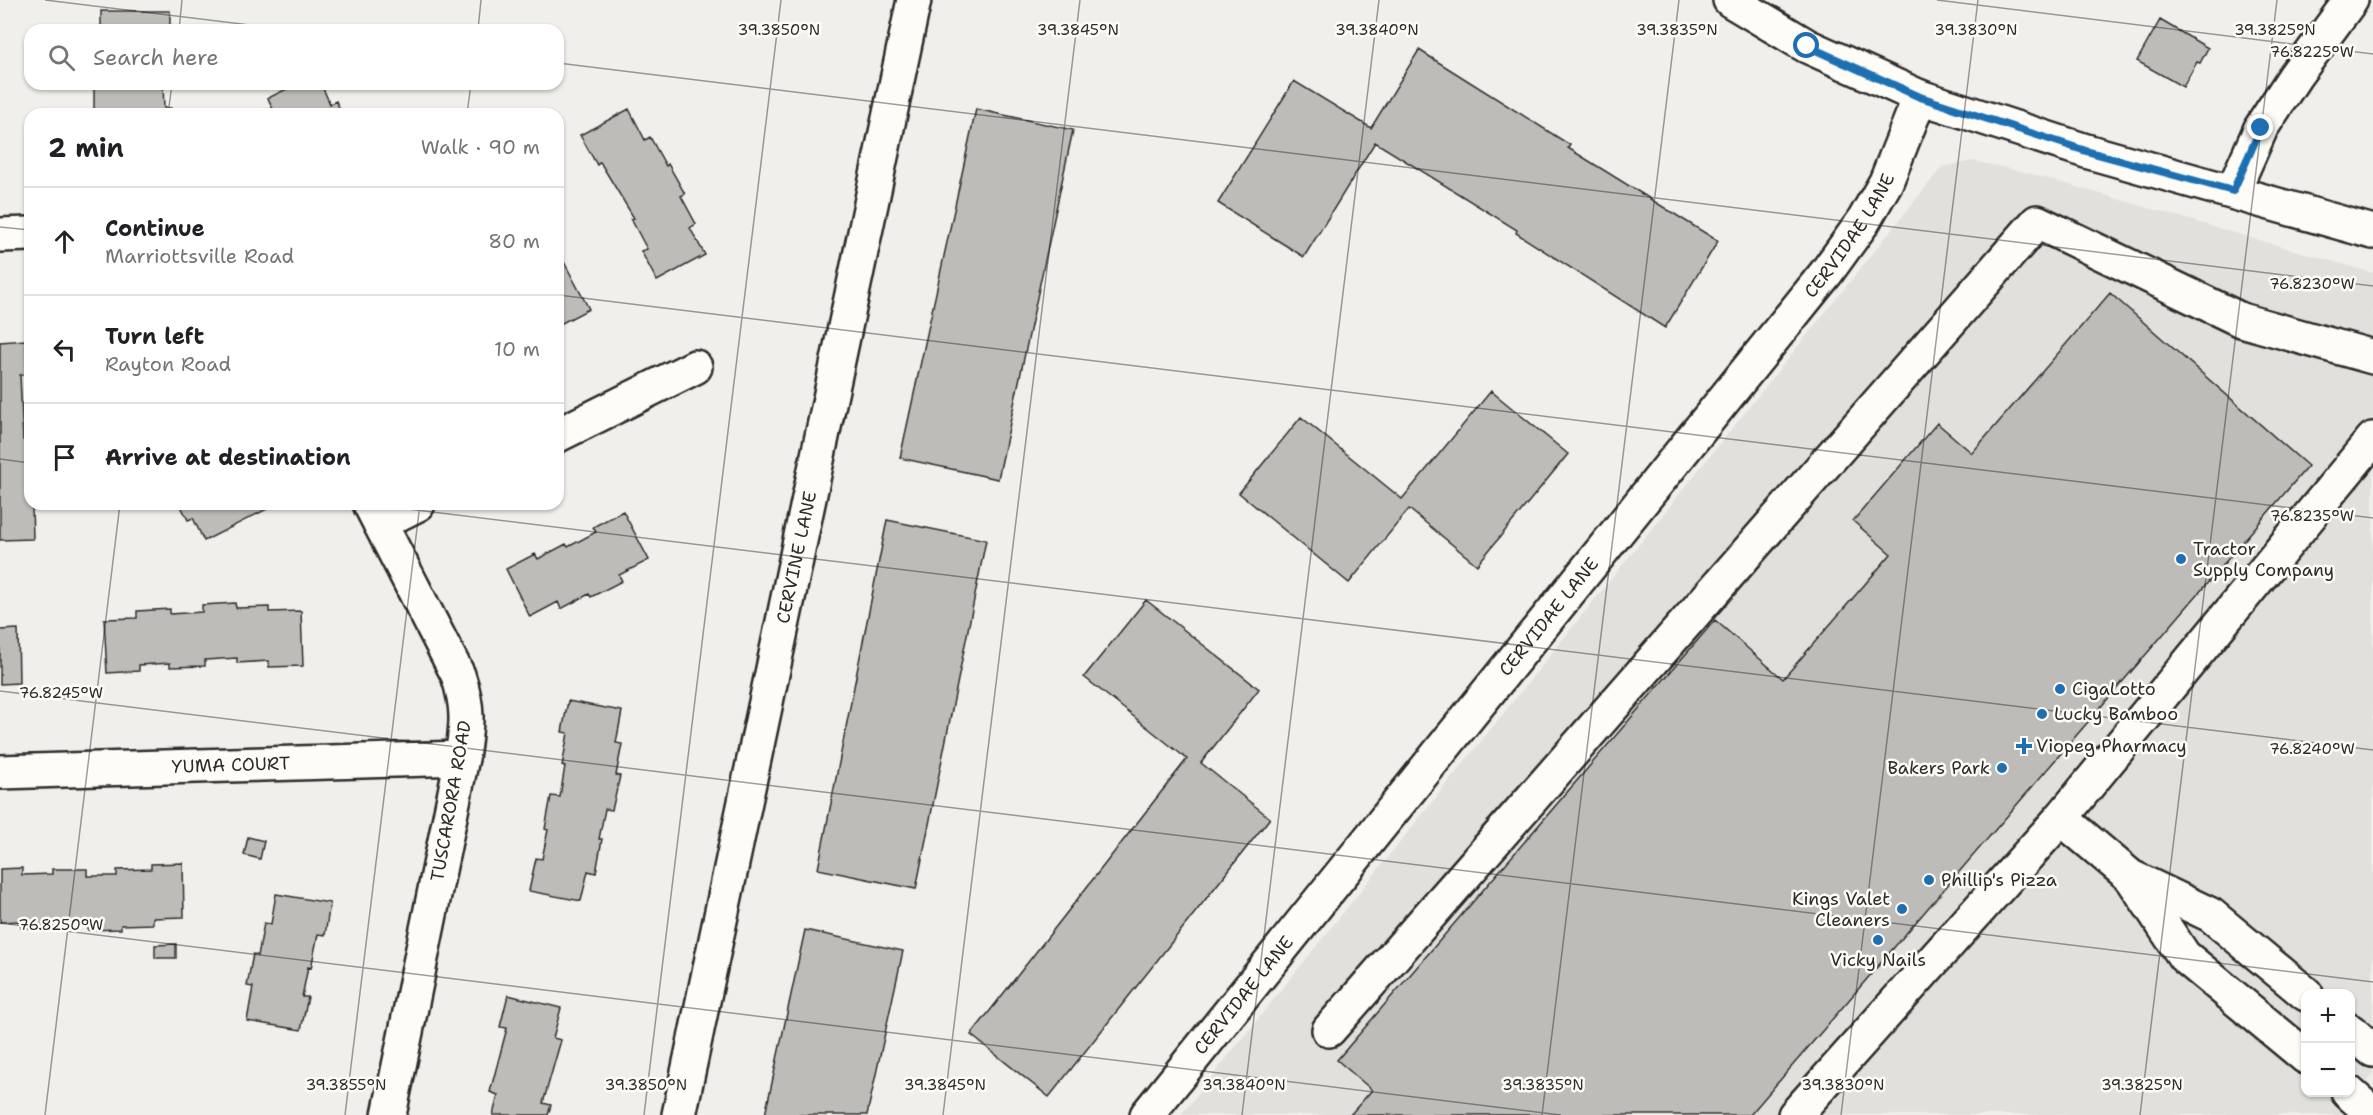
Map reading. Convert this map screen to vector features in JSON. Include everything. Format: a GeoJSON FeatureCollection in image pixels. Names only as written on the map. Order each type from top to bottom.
{"type":"FeatureCollection","features":[{"type":"Feature","properties":{"kind":"street","name":"CERVINE LANE"},"geometry":{"type":"LineString","coordinates":[[679,1115],[914,0]]}},
{"type":"Feature","properties":{"kind":"street"},"geometry":{"type":"LineString","coordinates":[[1730,0],[1807,46],[1920,97],[2086,151],[2373,232]]}},
{"type":"Feature","properties":{"kind":"street"},"geometry":{"type":"LineString","coordinates":[[2233,191],[2261,128],[2295,76],[2351,0]]}},
{"type":"Feature","properties":{"kind":"street","name":"CERVIDAE LANE"},"geometry":{"type":"LineString","coordinates":[[1147,1115],[1826,273],[1863,222],[1886,182],[1920,97]]}},
{"type":"Feature","properties":{"kind":"street"},"geometry":{"type":"LineString","coordinates":[[1329,1030],[2037,222],[2241,320],[2373,357]]}},
{"type":"Feature","properties":{"kind":"street"},"geometry":{"type":"LineString","coordinates":[[0,235],[24,234]]}},
{"type":"Feature","properties":{"kind":"street"},"geometry":{"type":"LineString","coordinates":[[564,432],[695,367]]}},
{"type":"Feature","properties":{"kind":"street"},"geometry":{"type":"LineString","coordinates":[[1795,1115],[2061,818],[2373,440]]}},
{"type":"Feature","properties":{"kind":"street","name":"TUSCARORA ROAD"},"geometry":{"type":"LineString","coordinates":[[375,513],[458,675],[465,695],[468,717],[462,758],[389,1115]]}},
{"type":"Feature","properties":{"kind":"street","name":"YUMA COURT"},"geometry":{"type":"LineString","coordinates":[[0,772],[462,758]]}},
{"type":"Feature","properties":{"kind":"street"},"geometry":{"type":"LineString","coordinates":[[2061,818],[2130,877],[2184,956],[2301,1053]]}},
{"type":"Feature","properties":{"kind":"street"},"geometry":{"type":"LineString","coordinates":[[2130,877],[2211,915],[2301,989]]}},
{"type":"Feature","properties":{"kind":"street"},"geometry":{"type":"LineString","coordinates":[[2355,1035],[2373,1050]]}},
{"type":"Feature","properties":{"kind":"street"},"geometry":{"type":"LineString","coordinates":[[2354,1097],[2373,1114]]}},
{"type":"Feature","properties":{"kind":"shaded area"},"geometry":{"type":"Polygon","coordinates":[[[1973,161],[2028,173],[2373,273],[2373,1075],[2355,1097],[2355,989],[2301,989],[2301,1097],[2355,1097],[2340,1115],[1181,1115],[1942,167],[1973,161]]]}},
{"type":"Feature","properties":{"kind":"building"},"geometry":{"type":"Polygon","coordinates":[[[101,11],[170,11],[170,24],[101,24],[101,11]]]}},
{"type":"Feature","properties":{"kind":"building"},"geometry":{"type":"Polygon","coordinates":[[[2160,20],[2208,48],[2183,87],[2137,61],[2160,20]]]}},
{"type":"Feature","properties":{"kind":"building"},"geometry":{"type":"Polygon","coordinates":[[[1419,50],[1570,145],[1568,148],[1718,241],[1665,328],[1516,233],[1517,230],[1375,142],[1304,257],[1218,203],[1294,81],[1371,128],[1419,50]]]}},
{"type":"Feature","properties":{"kind":"building"},"geometry":{"type":"Polygon","coordinates":[[[94,90],[163,90],[164,108],[94,108],[94,90]]]}},
{"type":"Feature","properties":{"kind":"building"},"geometry":{"type":"Polygon","coordinates":[[[285,90],[324,90],[330,104],[336,101],[339,108],[272,108],[268,98],[285,90]]]}},
{"type":"Feature","properties":{"kind":"building"},"geometry":{"type":"Polygon","coordinates":[[[629,109],[645,140],[650,137],[685,194],[681,196],[696,224],[690,228],[705,255],[657,281],[641,251],[647,249],[631,219],[634,218],[600,162],[597,165],[580,135],[629,109]]]}},
{"type":"Feature","properties":{"kind":"building"},"geometry":{"type":"Polygon","coordinates":[[[976,109],[1073,130],[998,479],[900,458],[976,109]]]}},
{"type":"Feature","properties":{"kind":"building"},"geometry":{"type":"Polygon","coordinates":[[[564,262],[589,309],[564,322],[564,262]]]}},
{"type":"Feature","properties":{"kind":"building"},"geometry":{"type":"Polygon","coordinates":[[[2110,293],[2308,466],[1750,1115],[1350,1115],[1372,1090],[1337,1060],[1715,620],[1783,679],[1891,554],[1853,521],[1937,423],[1972,453],[2110,293]]]}},
{"type":"Feature","properties":{"kind":"building"},"geometry":{"type":"Polygon","coordinates":[[[24,340],[24,375],[20,375],[24,440],[24,510],[32,510],[33,539],[0,540],[0,342],[24,340]]]}},
{"type":"Feature","properties":{"kind":"building"},"geometry":{"type":"Polygon","coordinates":[[[1491,391],[1568,454],[1477,565],[1409,509],[1349,583],[1239,493],[1301,417],[1402,499],[1491,391]]]}},
{"type":"Feature","properties":{"kind":"building"},"geometry":{"type":"Polygon","coordinates":[[[183,510],[265,510],[204,541],[193,518],[188,520],[183,510]]]}},
{"type":"Feature","properties":{"kind":"building"},"geometry":{"type":"Polygon","coordinates":[[[623,511],[649,560],[619,575],[622,581],[591,597],[589,594],[561,609],[558,602],[530,617],[506,569],[535,554],[538,559],[566,544],[568,547],[596,532],[593,527],[623,511]]]}},
{"type":"Feature","properties":{"kind":"building"},"geometry":{"type":"Polygon","coordinates":[[[887,520],[986,540],[916,889],[818,869],[887,520]]]}},
{"type":"Feature","properties":{"kind":"building"},"geometry":{"type":"Polygon","coordinates":[[[1146,600],[1259,689],[1201,763],[1270,818],[1049,1097],[971,1035],[1187,759],[1084,677],[1146,600]]]}},
{"type":"Feature","properties":{"kind":"building"},"geometry":{"type":"Polygon","coordinates":[[[235,603],[236,608],[269,607],[269,612],[301,611],[303,666],[269,667],[269,661],[237,663],[237,658],[205,660],[205,666],[170,667],[170,663],[139,665],[139,671],[107,673],[104,619],[137,618],[137,611],[170,609],[170,614],[202,612],[202,605],[235,603]]]}},
{"type":"Feature","properties":{"kind":"building"},"geometry":{"type":"Polygon","coordinates":[[[18,629],[19,683],[0,684],[0,630],[18,629]]]}},
{"type":"Feature","properties":{"kind":"building"},"geometry":{"type":"Polygon","coordinates":[[[568,701],[622,711],[616,743],[622,744],[616,775],[620,776],[612,810],[605,809],[596,873],[588,871],[581,901],[529,891],[536,858],[542,859],[548,830],[545,829],[551,796],[560,797],[565,766],[562,766],[568,733],[562,732],[568,701]]]}},
{"type":"Feature","properties":{"kind":"building"},"geometry":{"type":"Polygon","coordinates":[[[248,837],[264,841],[260,859],[244,855],[248,837]]]}},
{"type":"Feature","properties":{"kind":"building"},"geometry":{"type":"Polygon","coordinates":[[[183,863],[184,917],[153,918],[153,924],[121,925],[121,929],[88,930],[88,922],[57,922],[57,928],[21,928],[21,921],[0,922],[0,869],[22,868],[22,875],[52,874],[52,869],[87,869],[87,876],[117,876],[117,870],[151,869],[151,864],[183,863]]]}},
{"type":"Feature","properties":{"kind":"building"},"geometry":{"type":"Polygon","coordinates":[[[276,894],[330,903],[325,935],[318,934],[311,968],[308,967],[302,997],[308,997],[301,1030],[247,1021],[253,987],[247,986],[253,954],[258,956],[264,923],[271,924],[276,894]]]}},
{"type":"Feature","properties":{"kind":"building"},"geometry":{"type":"Polygon","coordinates":[[[805,930],[903,951],[867,1115],[765,1115],[805,930]]]}},
{"type":"Feature","properties":{"kind":"building"},"geometry":{"type":"Polygon","coordinates":[[[176,944],[176,958],[155,958],[155,945],[176,944]]]}},
{"type":"Feature","properties":{"kind":"building"},"geometry":{"type":"Polygon","coordinates":[[[508,995],[561,1008],[553,1038],[561,1040],[543,1103],[551,1105],[548,1115],[493,1115],[498,1095],[490,1092],[507,1028],[500,1027],[508,995]]]}},
{"type":"Feature","properties":{"kind":"place","name":"Tractor Supply Company"},"geometry":{"type":"Point","coordinates":[2181,559]}},
{"type":"Feature","properties":{"kind":"place","name":"CigaLotto"},"geometry":{"type":"Point","coordinates":[2060,689]}},
{"type":"Feature","properties":{"kind":"place","name":"Lucky Bamboo"},"geometry":{"type":"Point","coordinates":[2042,714]}},
{"type":"Feature","properties":{"kind":"place","name":"Viopeg Pharmacy"},"geometry":{"type":"Point","coordinates":[2024,746]}},
{"type":"Feature","properties":{"kind":"place","name":"Bakers Park"},"geometry":{"type":"Point","coordinates":[2002,768]}},
{"type":"Feature","properties":{"kind":"place","name":"Phillip's Pizza"},"geometry":{"type":"Point","coordinates":[1929,880]}},
{"type":"Feature","properties":{"kind":"place","name":"Kings Valet Cleaners"},"geometry":{"type":"Point","coordinates":[1902,909]}},
{"type":"Feature","properties":{"kind":"place","name":"Vicky Nails"},"geometry":{"type":"Point","coordinates":[1878,940]}},
{"type":"Feature","properties":{"kind":"route"},"geometry":{"type":"LineString","coordinates":[[1807,46],[1920,97],[2086,151],[2233,191],[2261,128]]}}]}
